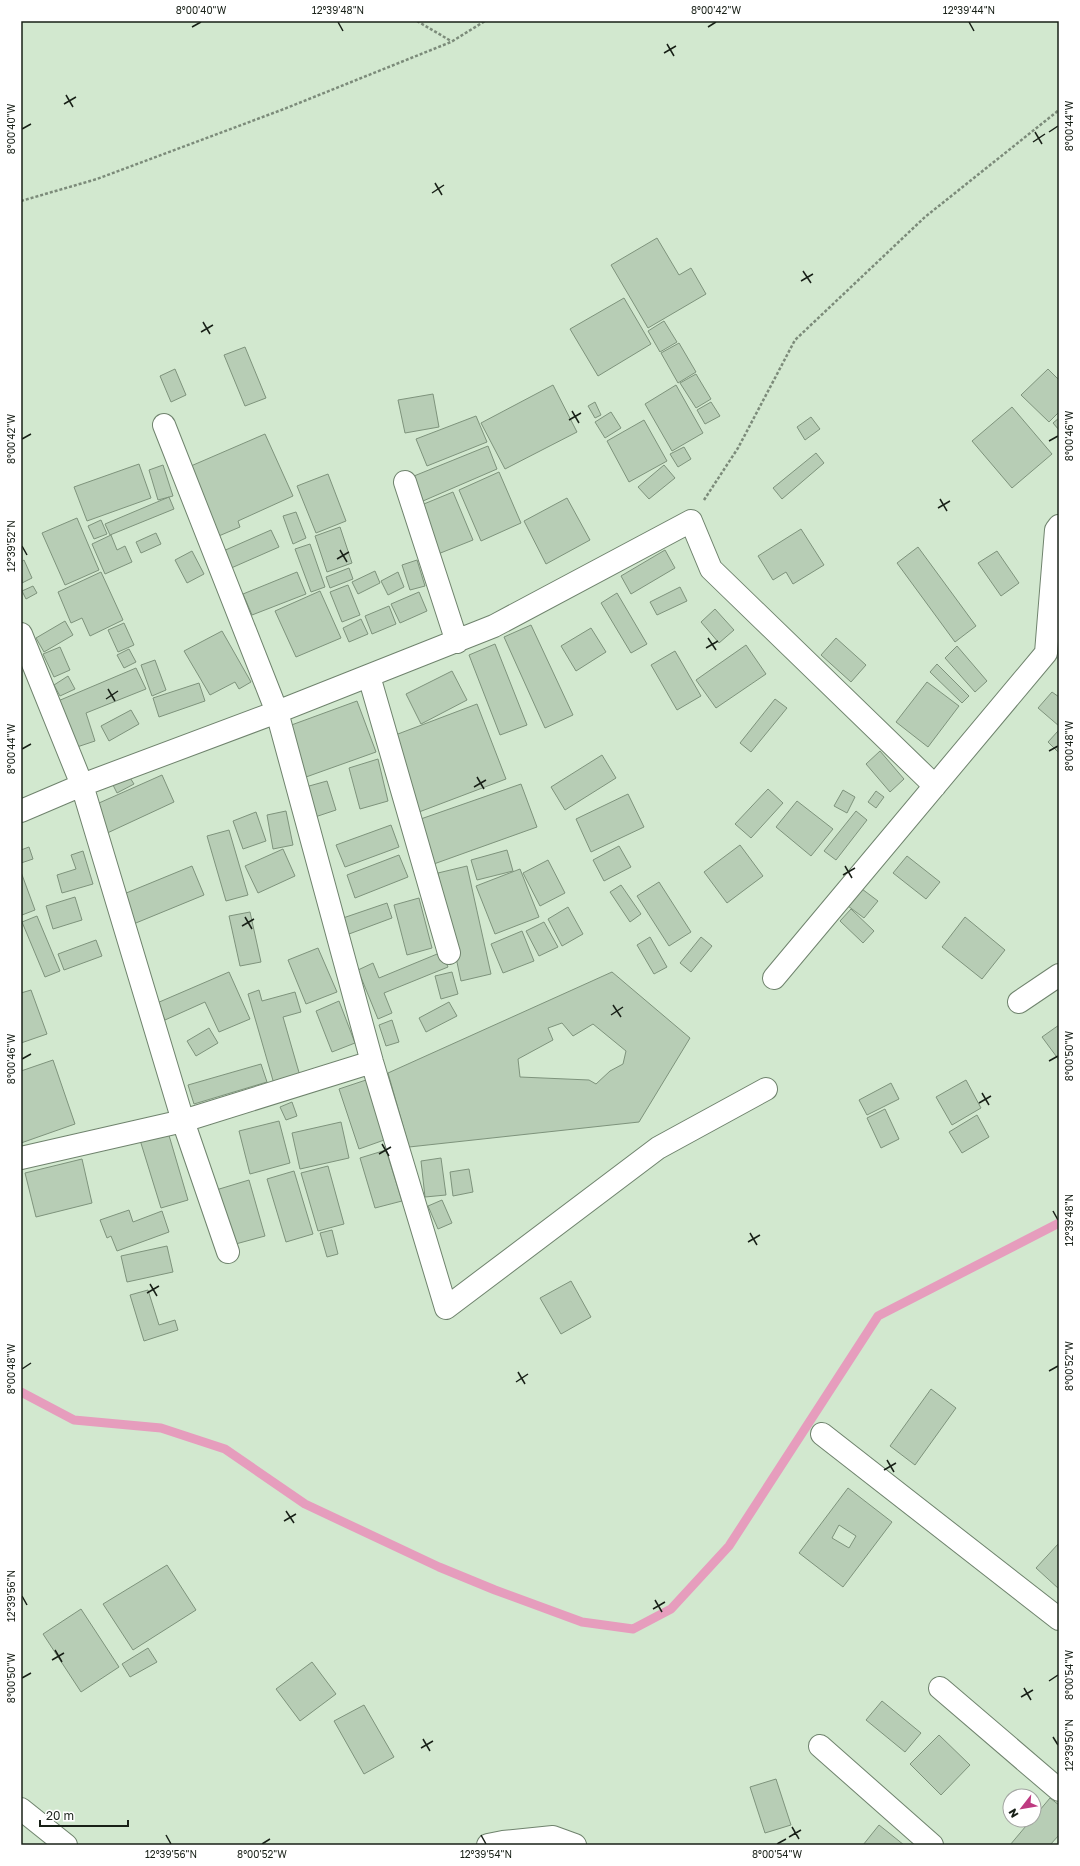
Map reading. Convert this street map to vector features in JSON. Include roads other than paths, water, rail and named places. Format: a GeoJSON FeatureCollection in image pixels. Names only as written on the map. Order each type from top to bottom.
{"type":"FeatureCollection","features":[{"type":"Feature","properties":{"kind":"street"},"geometry":{"type":"LineString","coordinates":[[164,425],[277,712],[372,1062],[446,1308],[658,1148],[766,1089]]}},
{"type":"Feature","properties":{"kind":"street"},"geometry":{"type":"LineString","coordinates":[[405,482],[457,642]]}},
{"type":"Feature","properties":{"kind":"street"},"geometry":{"type":"LineString","coordinates":[[21,811],[82,785],[277,712],[457,642],[494,626],[691,521],[712,569],[935,786]]}},
{"type":"Feature","properties":{"kind":"street"},"geometry":{"type":"LineString","coordinates":[[774,978],[1046,653],[1056,530],[1059,526]]}},
{"type":"Feature","properties":{"kind":"street"},"geometry":{"type":"LineString","coordinates":[[21,634],[82,785],[183,1120],[228,1252]]}},
{"type":"Feature","properties":{"kind":"street"},"geometry":{"type":"LineString","coordinates":[[369,676],[449,953]]}},
{"type":"Feature","properties":{"kind":"street"},"geometry":{"type":"LineString","coordinates":[[1019,1002],[1059,975]]}},
{"type":"Feature","properties":{"kind":"street"},"geometry":{"type":"LineString","coordinates":[[21,1158],[183,1120],[372,1062]]}},
{"type":"Feature","properties":{"kind":"street"},"geometry":{"type":"LineString","coordinates":[[822,1434],[1059,1619]]}},
{"type":"Feature","properties":{"kind":"street"},"geometry":{"type":"LineString","coordinates":[[940,1688],[1059,1790]]}},
{"type":"Feature","properties":{"kind":"street"},"geometry":{"type":"LineString","coordinates":[[820,1746],[932,1845]]}},
{"type":"Feature","properties":{"kind":"street"},"geometry":{"type":"LineString","coordinates":[[21,1809],[66,1845]]}},
{"type":"Feature","properties":{"kind":"street"},"geometry":{"type":"LineString","coordinates":[[488,1845],[554,1837],[575,1845]]}},
{"type":"Feature","properties":{"kind":"waterway"},"geometry":{"type":"LineString","coordinates":[[21,1392],[74,1420],[161,1428],[225,1449],[305,1504],[439,1567],[495,1590],[582,1622],[633,1629],[671,1609],[729,1546],[878,1316],[1059,1223]]}}]}
